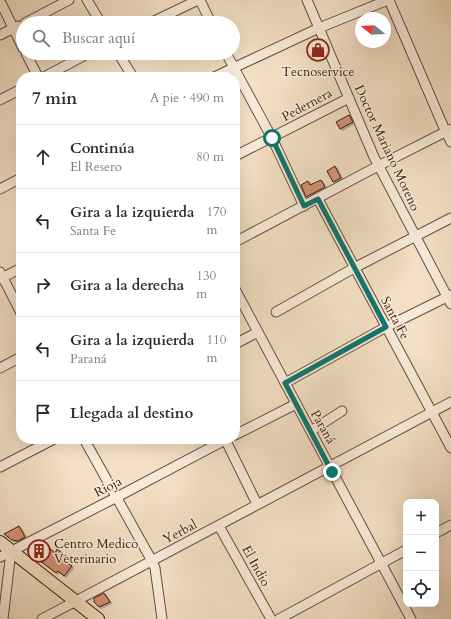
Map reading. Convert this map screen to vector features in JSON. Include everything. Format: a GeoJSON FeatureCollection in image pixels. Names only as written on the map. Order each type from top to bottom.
{"type":"FeatureCollection","features":[{"type":"Feature","properties":{"kind":"main road"},"geometry":{"type":"LineString","coordinates":[[0,542],[98,619]]}},
{"type":"Feature","properties":{"kind":"street"},"geometry":{"type":"LineString","coordinates":[[38,16],[69,0]]}},
{"type":"Feature","properties":{"kind":"street"},"geometry":{"type":"LineString","coordinates":[[87,0],[96,16]]}},
{"type":"Feature","properties":{"kind":"street"},"geometry":{"type":"LineString","coordinates":[[165,16],[199,0],[207,16]]}},
{"type":"Feature","properties":{"kind":"street","name":"Doctor Mariano Moreno"},"geometry":{"type":"LineString","coordinates":[[307,0],[378,166],[450,299]]}},
{"type":"Feature","properties":{"kind":"street"},"geometry":{"type":"LineString","coordinates":[[225,72],[319,28],[388,0],[448,131],[451,142]]}},
{"type":"Feature","properties":{"kind":"street"},"geometry":{"type":"LineString","coordinates":[[0,1],[16,35]]}},
{"type":"Feature","properties":{"kind":"street"},"geometry":{"type":"LineString","coordinates":[[0,35],[16,27]]}},
{"type":"Feature","properties":{"kind":"street"},"geometry":{"type":"LineString","coordinates":[[30,60],[36,72]]}},
{"type":"Feature","properties":{"kind":"street"},"geometry":{"type":"LineString","coordinates":[[54,72],[77,60]]}},
{"type":"Feature","properties":{"kind":"street"},"geometry":{"type":"LineString","coordinates":[[122,60],[130,72]]}},
{"type":"Feature","properties":{"kind":"street"},"geometry":{"type":"LineString","coordinates":[[229,60],[235,72]]}},
{"type":"Feature","properties":{"kind":"street"},"geometry":{"type":"LineString","coordinates":[[240,81],[272,138],[304,206]]}},
{"type":"Feature","properties":{"kind":"street"},"geometry":{"type":"LineString","coordinates":[[0,100],[16,92]]}},
{"type":"Feature","properties":{"kind":"street","name":"Pedernera"},"geometry":{"type":"LineString","coordinates":[[240,154],[349,98]]}},
{"type":"Feature","properties":{"kind":"street"},"geometry":{"type":"LineString","coordinates":[[240,239],[378,166],[448,131]]}},
{"type":"Feature","properties":{"kind":"street"},"geometry":{"type":"LineString","coordinates":[[0,189],[16,181]]}},
{"type":"Feature","properties":{"kind":"street","name":"Santa Fe"},"geometry":{"type":"LineString","coordinates":[[318,199],[451,448]]}},
{"type":"Feature","properties":{"kind":"street"},"geometry":{"type":"LineString","coordinates":[[276,312],[354,268],[451,218]]}},
{"type":"Feature","properties":{"kind":"street"},"geometry":{"type":"LineString","coordinates":[[16,270],[1,276],[16,304]]}},
{"type":"Feature","properties":{"kind":"street","name":"Paraná"},"geometry":{"type":"LineString","coordinates":[[240,299],[411,619]]}},
{"type":"Feature","properties":{"kind":"street"},"geometry":{"type":"LineString","coordinates":[[285,383],[386,327],[450,299]]}},
{"type":"Feature","properties":{"kind":"street"},"geometry":{"type":"LineString","coordinates":[[240,341],[258,332]]}},
{"type":"Feature","properties":{"kind":"street"},"geometry":{"type":"LineString","coordinates":[[0,368],[16,360]]}},
{"type":"Feature","properties":{"kind":"street","name":"Yerbal"},"geometry":{"type":"LineString","coordinates":[[42,619],[451,402]]}},
{"type":"Feature","properties":{"kind":"street"},"geometry":{"type":"LineString","coordinates":[[240,432],[296,404]]}},
{"type":"Feature","properties":{"kind":"street"},"geometry":{"type":"LineString","coordinates":[[311,431],[342,411]]}},
{"type":"Feature","properties":{"kind":"street"},"geometry":{"type":"LineString","coordinates":[[0,467],[44,444]]}},
{"type":"Feature","properties":{"kind":"street"},"geometry":{"type":"LineString","coordinates":[[87,444],[152,561],[155,568],[162,619]]}},
{"type":"Feature","properties":{"kind":"street","name":"Rioja"},"geometry":{"type":"LineString","coordinates":[[0,557],[217,444]]}},
{"type":"Feature","properties":{"kind":"street"},"geometry":{"type":"LineString","coordinates":[[228,444],[257,504]]}},
{"type":"Feature","properties":{"kind":"street"},"geometry":{"type":"LineString","coordinates":[[439,531],[451,525]]}},
{"type":"Feature","properties":{"kind":"street","name":"El Indio"},"geometry":{"type":"LineString","coordinates":[[219,526],[271,619]]}},
{"type":"Feature","properties":{"kind":"street"},"geometry":{"type":"LineString","coordinates":[[3,619],[11,551]]}},
{"type":"Feature","properties":{"kind":"street"},"geometry":{"type":"LineString","coordinates":[[279,619],[403,552]]}},
{"type":"Feature","properties":{"kind":"building"},"geometry":{"type":"Polygon","coordinates":[[[349,115],[353,122],[340,129],[336,122],[349,115]]]}},
{"type":"Feature","properties":{"kind":"building"},"geometry":{"type":"Polygon","coordinates":[[[335,166],[341,178],[333,182],[327,171],[335,166]]]}},
{"type":"Feature","properties":{"kind":"building"},"geometry":{"type":"Polygon","coordinates":[[[321,180],[325,187],[306,197],[301,185],[308,181],[310,185],[321,180]]]}},
{"type":"Feature","properties":{"kind":"building"},"geometry":{"type":"Polygon","coordinates":[[[19,526],[25,537],[18,541],[12,540],[4,534],[19,526]]]}},
{"type":"Feature","properties":{"kind":"building"},"geometry":{"type":"Polygon","coordinates":[[[43,543],[55,553],[57,549],[67,557],[65,561],[72,566],[64,576],[58,571],[56,573],[30,553],[30,550],[43,543]]]}},
{"type":"Feature","properties":{"kind":"building"},"geometry":{"type":"Polygon","coordinates":[[[104,593],[110,602],[99,607],[94,602],[94,598],[104,593]]]}},
{"type":"Feature","properties":{"kind":"place","name":"Tecnoservice"},"geometry":{"type":"Point","coordinates":[318,50]}},
{"type":"Feature","properties":{"kind":"place","name":"Centro Medico Veterinario"},"geometry":{"type":"Point","coordinates":[39,551]}},
{"type":"Feature","properties":{"kind":"route"},"geometry":{"type":"LineString","coordinates":[[272,138],[304,206],[318,199],[386,327],[285,383],[332,472]]}}]}
